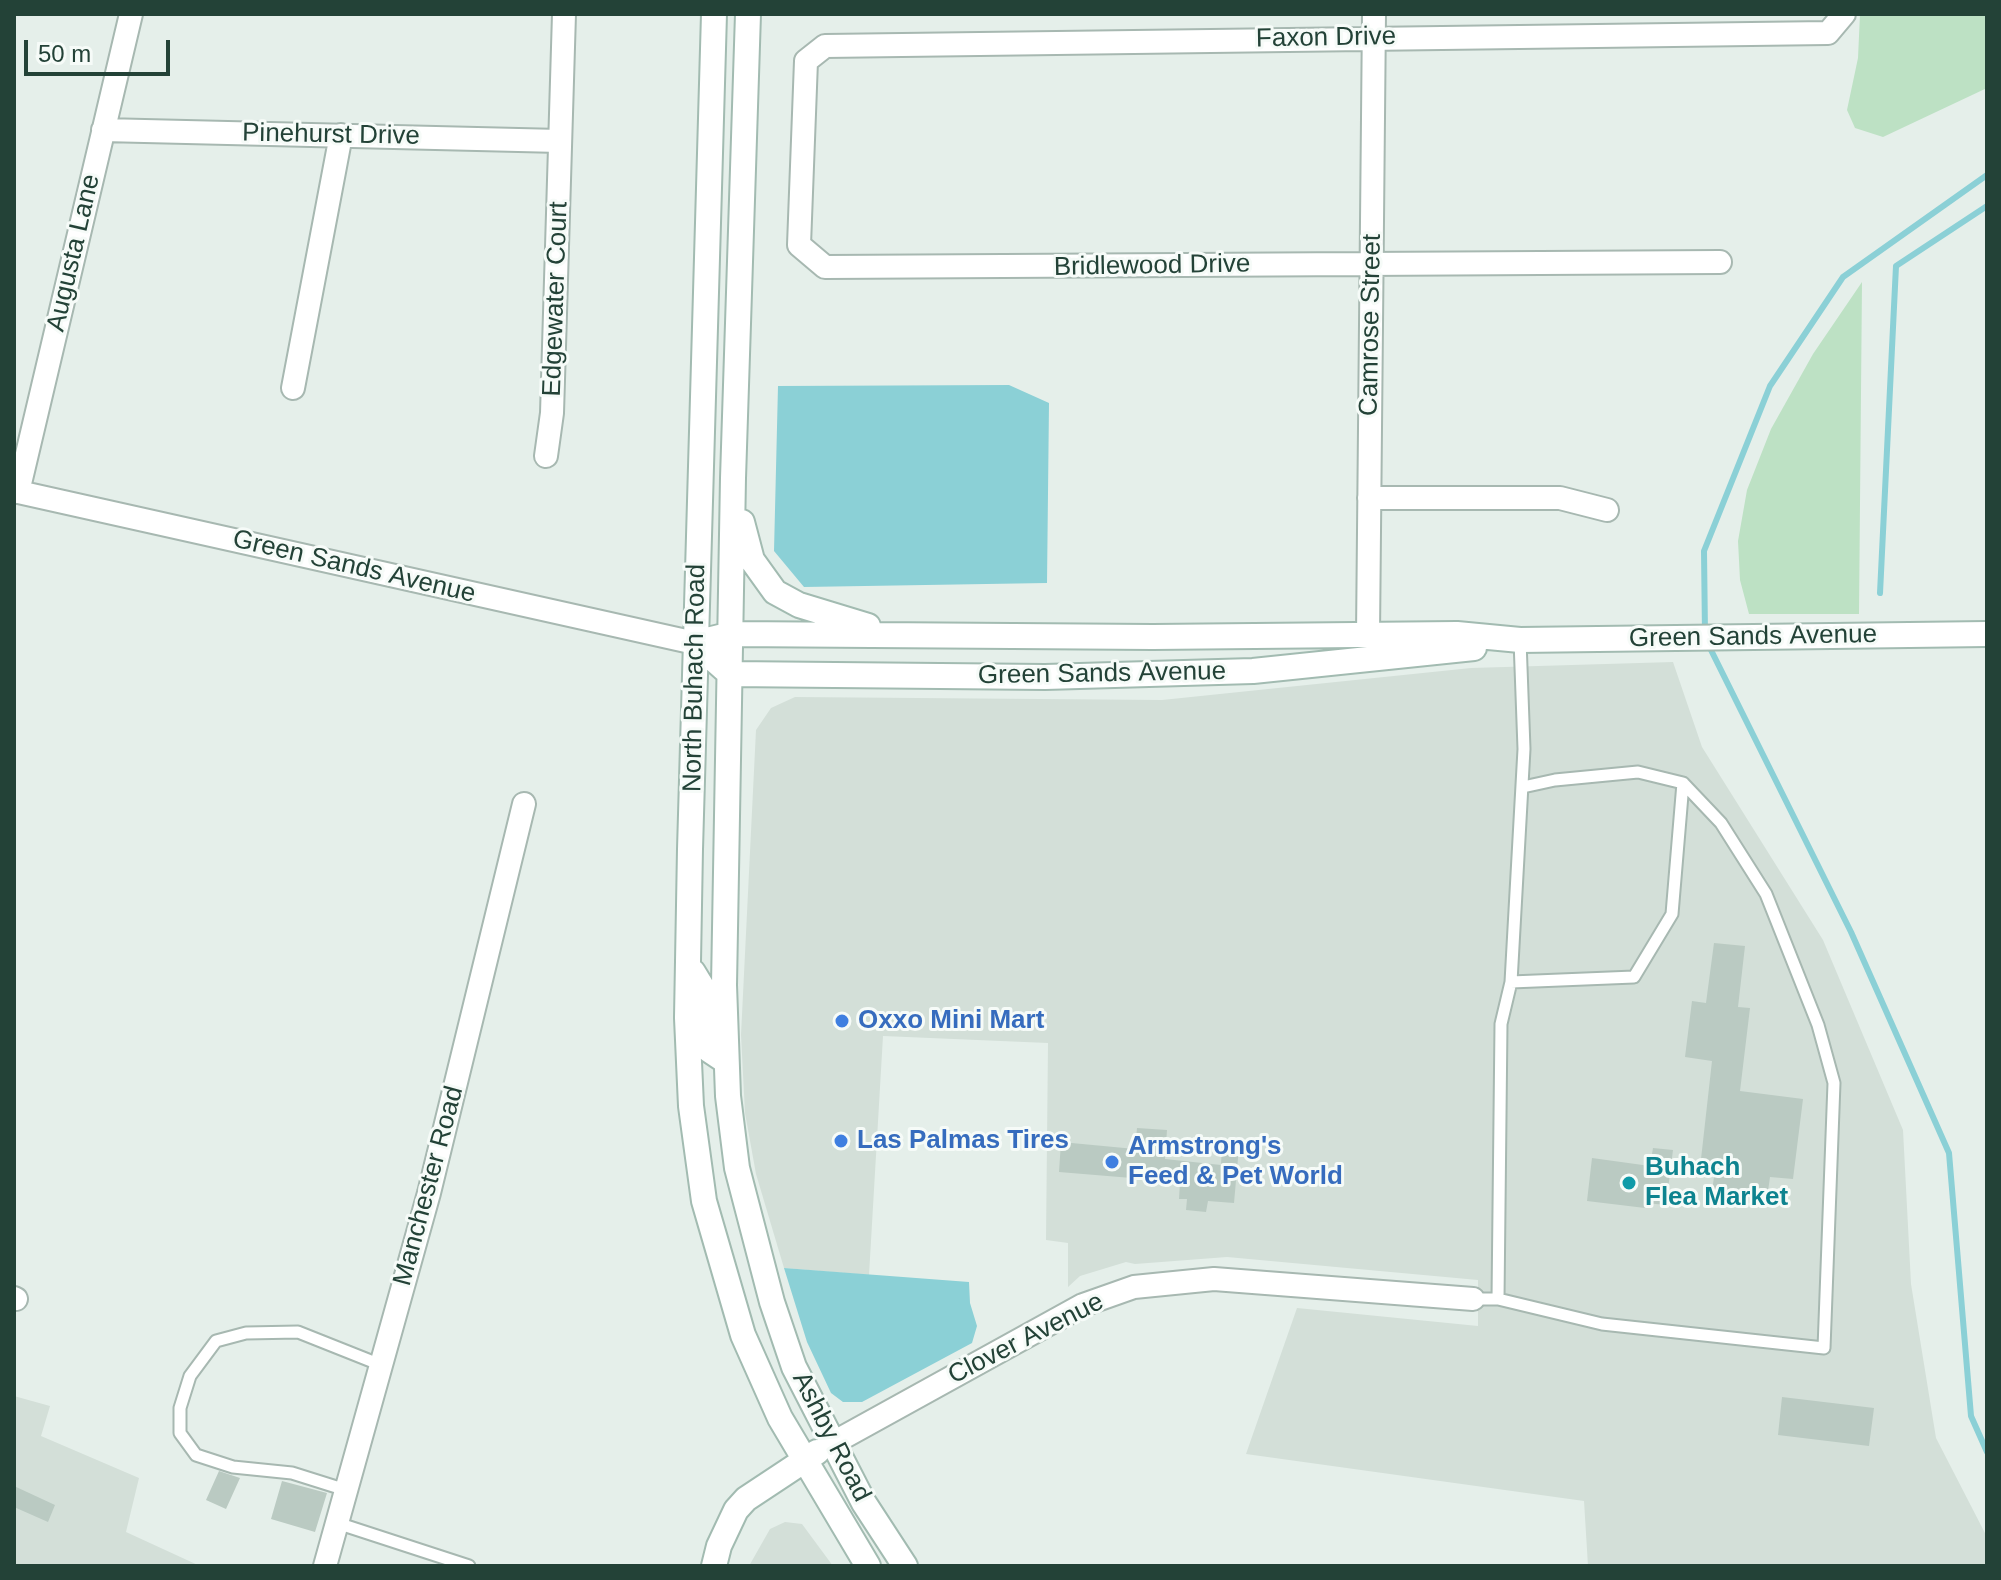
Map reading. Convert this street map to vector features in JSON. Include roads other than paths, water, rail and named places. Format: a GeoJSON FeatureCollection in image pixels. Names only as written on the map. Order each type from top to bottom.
{"type":"FeatureCollection","features":[{"type":"Feature","properties":{"kind":"main road","name":"North Buhach Road"},"geometry":{"type":"LineString","coordinates":[[714,14],[688,963],[691,1106],[704,1201],[743,1335]]}},
{"type":"Feature","properties":{"kind":"main road","name":"North Buhach Road"},"geometry":{"type":"LineString","coordinates":[[748,14],[733,478],[724,1060],[737,1168],[772,1302]]}},
{"type":"Feature","properties":{"kind":"main road"},"geometry":{"type":"LineString","coordinates":[[733,478],[752,560],[775,592],[799,605],[894,634]]}},
{"type":"Feature","properties":{"kind":"main road","name":"Green Sands Avenue"},"geometry":{"type":"LineString","coordinates":[[695,643],[732,634],[1457,634],[1520,640]]}},
{"type":"Feature","properties":{"kind":"main road","name":"Green Sands Avenue"},"geometry":{"type":"LineString","coordinates":[[695,643],[730,674],[1128,677],[1253,671],[1520,640],[1987,634]]}},
{"type":"Feature","properties":{"kind":"main road"},"geometry":{"type":"LineString","coordinates":[[688,963],[704,990],[709,1050],[724,1060]]}},
{"type":"Feature","properties":{"kind":"main road","name":"Ashby Road"},"geometry":{"type":"LineString","coordinates":[[772,1302],[794,1367],[864,1503],[905,1566]]}},
{"type":"Feature","properties":{"kind":"main road","name":"Ashby Road"},"geometry":{"type":"LineString","coordinates":[[743,1335],[803,1461],[868,1566]]}},
{"type":"Feature","properties":{"kind":"main road"},"geometry":{"type":"LineString","coordinates":[[714,1566],[719,1546],[736,1510],[833,1443]]}},
{"type":"Feature","properties":{"kind":"street","name":"Augusta Lane"},"geometry":{"type":"LineString","coordinates":[[16,492],[131,14]]}},
{"type":"Feature","properties":{"kind":"street","name":"Edgewater Court"},"geometry":{"type":"LineString","coordinates":[[546,456],[552,413],[564,14]]}},
{"type":"Feature","properties":{"kind":"street","name":"Camrose Street"},"geometry":{"type":"LineString","coordinates":[[1368,635],[1374,14]]}},
{"type":"Feature","properties":{"kind":"street","name":"Faxon Drive"},"geometry":{"type":"LineString","coordinates":[[825,46],[1828,33],[1844,14]]}},
{"type":"Feature","properties":{"kind":"street","name":"Bridlewood Drive"},"geometry":{"type":"LineString","coordinates":[[825,46],[806,61],[799,245],[825,267],[1720,262]]}},
{"type":"Feature","properties":{"kind":"street","name":"Pinehurst Drive"},"geometry":{"type":"LineString","coordinates":[[103,130],[560,141]]}},
{"type":"Feature","properties":{"kind":"street"},"geometry":{"type":"LineString","coordinates":[[293,388],[341,135]]}},
{"type":"Feature","properties":{"kind":"street","name":"Green Sands Avenue"},"geometry":{"type":"LineString","coordinates":[[16,492],[695,643]]}},
{"type":"Feature","properties":{"kind":"street"},"geometry":{"type":"LineString","coordinates":[[1369,498],[1560,498],[1607,510]]}},
{"type":"Feature","properties":{"kind":"street","name":"Manchester Road"},"geometry":{"type":"LineString","coordinates":[[325,1566],[429,1193],[524,804]]}},
{"type":"Feature","properties":{"kind":"street","name":"Clover Avenue"},"geometry":{"type":"LineString","coordinates":[[833,1443],[1083,1305],[1134,1287],[1214,1279],[1473,1299]]}},
{"type":"Feature","properties":{"kind":"lane"},"geometry":{"type":"LineString","coordinates":[[1498,1299],[1501,1024],[1511,982],[1523,787],[1520,640]]}},
{"type":"Feature","properties":{"kind":"lane"},"geometry":{"type":"LineString","coordinates":[[1473,1299],[1498,1299],[1602,1324],[1824,1348],[1834,1083],[1818,1025],[1766,894],[1721,823],[1683,783],[1638,772],[1555,780],[1523,787]]}},
{"type":"Feature","properties":{"kind":"lane"},"geometry":{"type":"LineString","coordinates":[[1511,982],[1634,977],[1672,914],[1683,783]]}},
{"type":"Feature","properties":{"kind":"lane"},"geometry":{"type":"LineString","coordinates":[[346,1490],[292,1473],[233,1467],[196,1455],[180,1433],[180,1408],[190,1376],[216,1341],[246,1333],[298,1332],[381,1365]]}},
{"type":"Feature","properties":{"kind":"lane"},"geometry":{"type":"LineString","coordinates":[[337,1523],[469,1566]]}},
{"type":"Feature","properties":{"kind":"water"},"geometry":{"type":"Polygon","coordinates":[[[1009,385],[1049,403],[1047,583],[804,587],[774,551],[778,386],[1009,385]]]}},
{"type":"Feature","properties":{"kind":"water"},"geometry":{"type":"Polygon","coordinates":[[[784,1268],[969,1282],[970,1303],[977,1326],[972,1343],[862,1402],[843,1402],[831,1393],[807,1342],[784,1268]]]}},
{"type":"Feature","properties":{"kind":"waterway"},"geometry":{"type":"LineString","coordinates":[[1705,634],[1704,551],[1770,386],[1843,277],[1987,175]]}},
{"type":"Feature","properties":{"kind":"waterway"},"geometry":{"type":"LineString","coordinates":[[1880,593],[1896,266],[1987,206]]}},
{"type":"Feature","properties":{"kind":"waterway"},"geometry":{"type":"LineString","coordinates":[[1708,644],[1851,932],[1949,1153],[1971,1416],[1987,1452]]}},
{"type":"Feature","properties":{"kind":"place","name":"Oxxo Mini Mart"},"geometry":{"type":"Point","coordinates":[842,1021]}},
{"type":"Feature","properties":{"kind":"place","name":"Las Palmas Tires"},"geometry":{"type":"Point","coordinates":[841,1141]}},
{"type":"Feature","properties":{"kind":"place","name":"Armstrong's Feed & Pet World"},"geometry":{"type":"Point","coordinates":[1112,1162]}},
{"type":"Feature","properties":{"kind":"place","name":"Buhach Flea Market"},"geometry":{"type":"Point","coordinates":[1629,1183]}}]}
